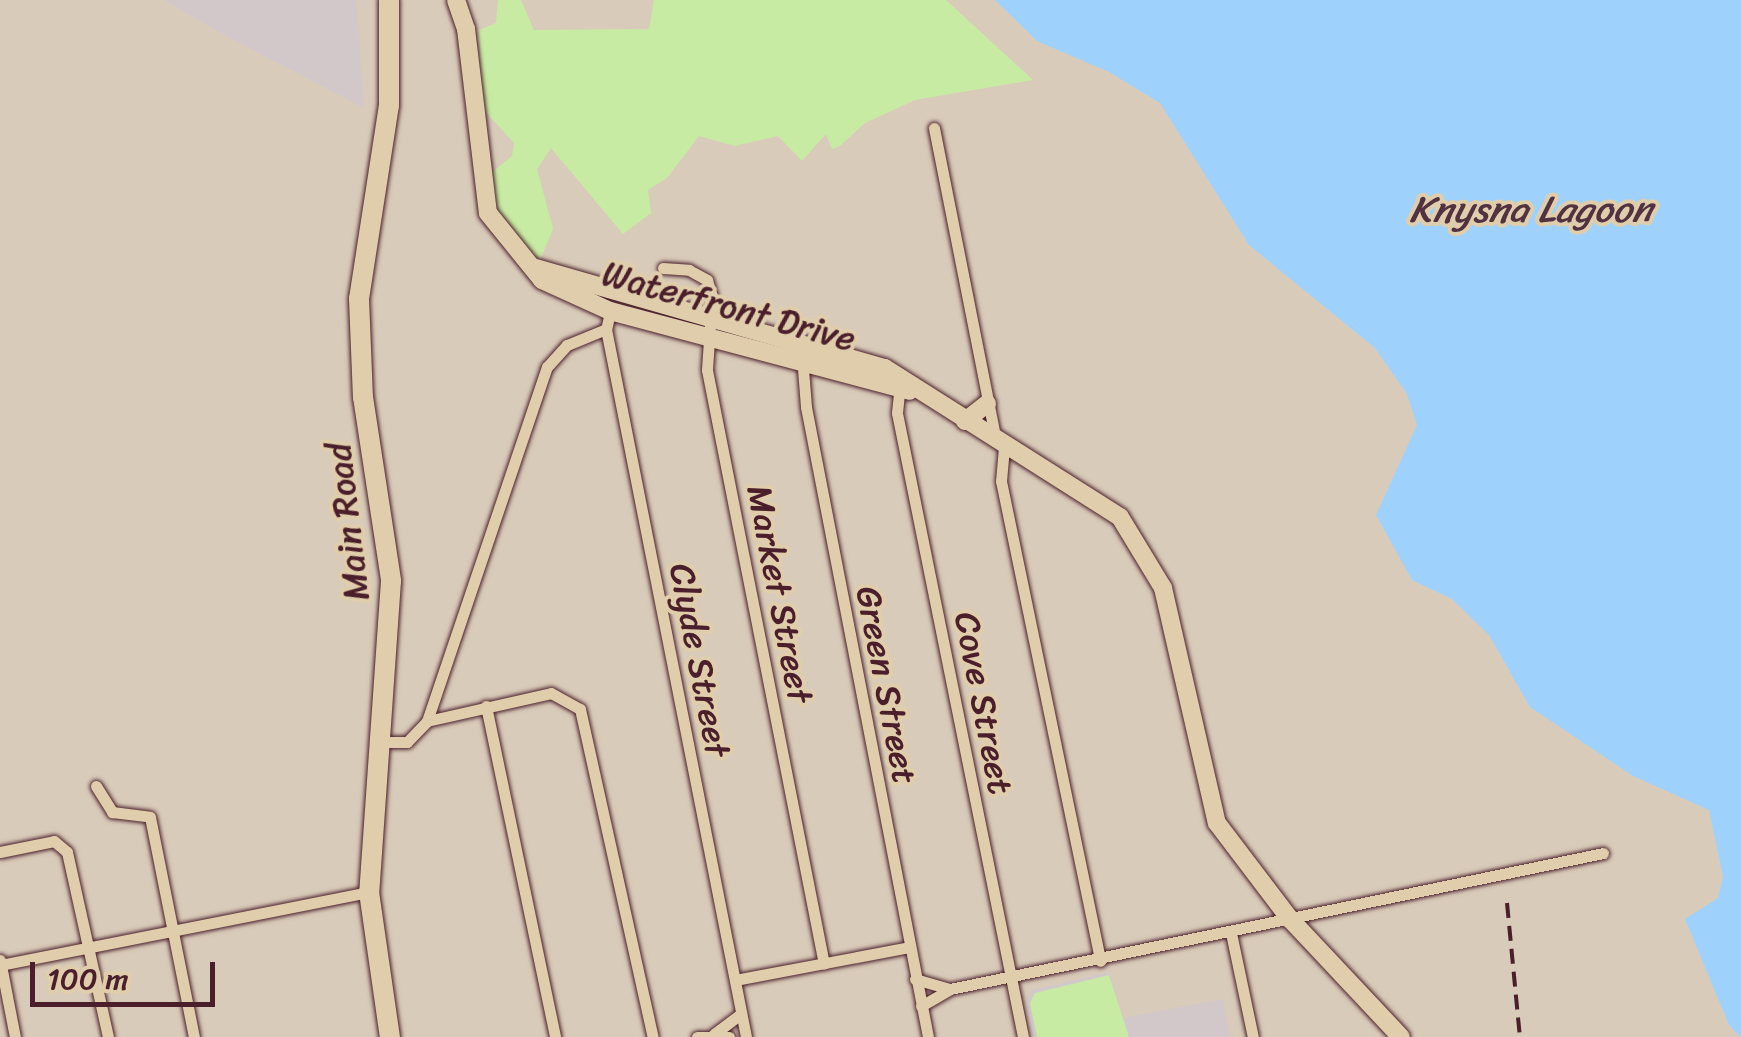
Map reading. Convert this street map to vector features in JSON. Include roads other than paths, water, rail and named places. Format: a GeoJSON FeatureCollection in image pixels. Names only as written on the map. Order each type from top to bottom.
{"type":"FeatureCollection","features":[{"type":"Feature","properties":{"kind":"highway","name":"Main Road"},"geometry":{"type":"LineString","coordinates":[[389,0],[389,105],[359,299],[364,398],[390,580],[369,892],[390,1037]]}},
{"type":"Feature","properties":{"kind":"street","name":"Waterfront Drive"},"geometry":{"type":"LineString","coordinates":[[456,0],[466,30],[488,213],[532,267],[558,290],[611,312],[707,326],[804,351],[900,385],[1120,517],[1152,562],[1217,823],[1290,919],[1401,1037]]}},
{"type":"Feature","properties":{"kind":"street"},"geometry":{"type":"LineString","coordinates":[[934,128],[987,404],[1000,444],[1001,481],[1100,961]]}},
{"type":"Feature","properties":{"kind":"street","name":"Market Street"},"geometry":{"type":"LineString","coordinates":[[662,268],[689,270],[707,280],[707,370],[824,964]]}},
{"type":"Feature","properties":{"kind":"street"},"geometry":{"type":"LineString","coordinates":[[379,742],[407,742],[427,721],[546,367],[611,312]]}},
{"type":"Feature","properties":{"kind":"street","name":"Clyde Street"},"geometry":{"type":"LineString","coordinates":[[611,312],[746,1037]]}},
{"type":"Feature","properties":{"kind":"street","name":"Green Street"},"geometry":{"type":"LineString","coordinates":[[804,351],[908,947],[928,1037]]}},
{"type":"Feature","properties":{"kind":"street","name":"Cove Street"},"geometry":{"type":"LineString","coordinates":[[900,385],[897,412],[1022,1037]]}},
{"type":"Feature","properties":{"kind":"street"},"geometry":{"type":"LineString","coordinates":[[965,421],[987,404]]}},
{"type":"Feature","properties":{"kind":"street"},"geometry":{"type":"LineString","coordinates":[[427,721],[551,693],[580,709],[653,1037]]}},
{"type":"Feature","properties":{"kind":"street"},"geometry":{"type":"LineString","coordinates":[[486,706],[556,1037]]}},
{"type":"Feature","properties":{"kind":"street"},"geometry":{"type":"LineString","coordinates":[[96,786],[112,812],[150,817],[194,1037]]}},
{"type":"Feature","properties":{"kind":"street"},"geometry":{"type":"LineString","coordinates":[[0,852],[54,841],[68,852],[108,1037]]}},
{"type":"Feature","properties":{"kind":"street"},"geometry":{"type":"LineString","coordinates":[[921,1006],[950,989],[1100,961],[1603,853]]}},
{"type":"Feature","properties":{"kind":"street"},"geometry":{"type":"LineString","coordinates":[[15,1037],[0,963],[175,933],[369,892]]}},
{"type":"Feature","properties":{"kind":"street"},"geometry":{"type":"LineString","coordinates":[[1231,933],[1252,1037]]}},
{"type":"Feature","properties":{"kind":"street"},"geometry":{"type":"LineString","coordinates":[[735,980],[908,947]]}},
{"type":"Feature","properties":{"kind":"street"},"geometry":{"type":"LineString","coordinates":[[916,979],[950,989]]}},
{"type":"Feature","properties":{"kind":"street"},"geometry":{"type":"LineString","coordinates":[[714,1034],[741,1014]]}},
{"type":"Feature","properties":{"kind":"street"},"geometry":{"type":"LineString","coordinates":[[697,1037],[729,1037]]}},
{"type":"Feature","properties":{"kind":"water","name":"Knysna Lagoon"},"geometry":{"type":"Polygon","coordinates":[[[995,0],[1741,0],[1741,1037],[1729,1025],[1685,919],[1718,898],[1723,877],[1709,810],[1633,776],[1530,707],[1489,635],[1452,599],[1412,580],[1376,515],[1417,425],[1407,394],[1375,348],[1249,245],[1160,103],[1109,72],[1037,41],[995,0]]]}},
{"type":"Feature","properties":{"kind":"railway"},"geometry":{"type":"LineString","coordinates":[[1507,903],[1520,1037]]}}]}
